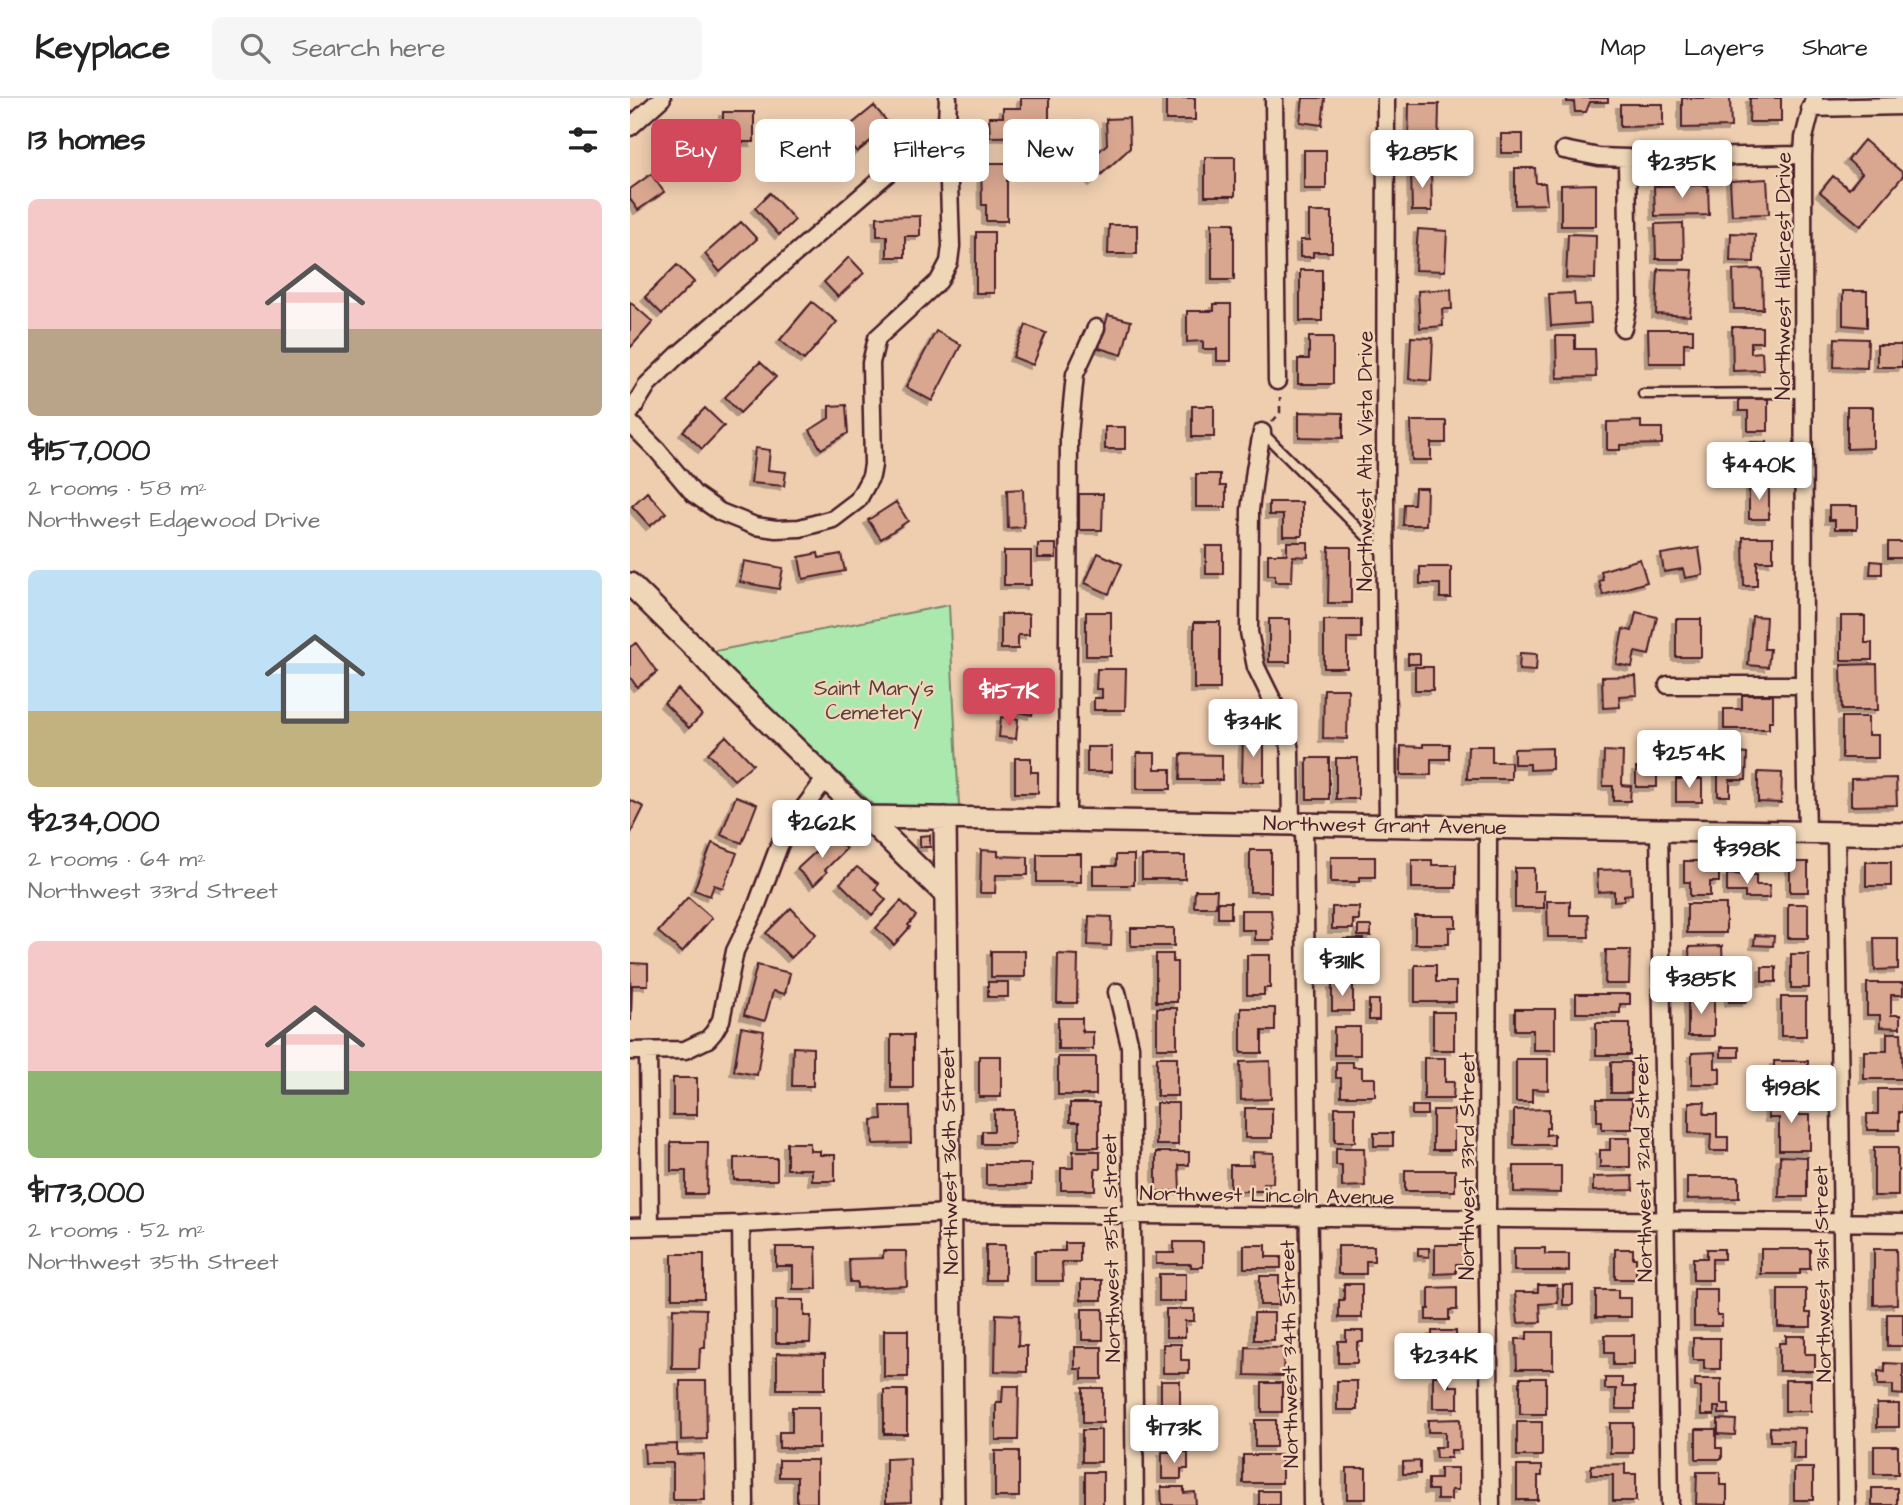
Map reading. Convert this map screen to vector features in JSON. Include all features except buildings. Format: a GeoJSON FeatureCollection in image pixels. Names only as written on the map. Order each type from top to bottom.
{"type":"FeatureCollection","features":[{"type":"Feature","properties":{"kind":"street"},"geometry":{"type":"LineString","coordinates":[[630,127],[662,98]]}},
{"type":"Feature","properties":{"kind":"street"},"geometry":{"type":"LineString","coordinates":[[947,119],[948,98]]}},
{"type":"Feature","properties":{"kind":"street"},"geometry":{"type":"LineString","coordinates":[[1274,98],[1277,380]]}},
{"type":"Feature","properties":{"kind":"street","name":"Northwest Alta Vista Drive"},"geometry":{"type":"LineString","coordinates":[[1386,98],[1385,555],[1388,824]]}},
{"type":"Feature","properties":{"kind":"street"},"geometry":{"type":"LineString","coordinates":[[1812,103],[1894,104]]}},
{"type":"Feature","properties":{"kind":"street","name":"Northwest Hillcrest Drive"},"geometry":{"type":"LineString","coordinates":[[1807,833],[1804,685],[1803,155],[1812,103]]}},
{"type":"Feature","properties":{"kind":"street"},"geometry":{"type":"LineString","coordinates":[[1564,149],[1599,157],[1628,158],[1803,155]]}},
{"type":"Feature","properties":{"kind":"street"},"geometry":{"type":"LineString","coordinates":[[1623,328],[1629,301],[1628,158]]}},
{"type":"Feature","properties":{"kind":"street"},"geometry":{"type":"LineString","coordinates":[[630,413],[649,384],[678,355],[878,182]]}},
{"type":"Feature","properties":{"kind":"street"},"geometry":{"type":"LineString","coordinates":[[630,423],[694,494],[706,504],[737,520],[776,529],[800,528],[833,519],[844,513],[858,500],[866,487],[873,465],[871,363],[877,338],[939,281],[949,262],[949,182]]}},
{"type":"Feature","properties":{"kind":"street"},"geometry":{"type":"LineString","coordinates":[[1067,820],[1069,435],[1075,374],[1096,328]]}},
{"type":"Feature","properties":{"kind":"street","name":"Northwest 34th Street"},"geometry":{"type":"LineString","coordinates":[[1262,432],[1250,510],[1249,632],[1256,667],[1285,726],[1298,824],[1312,1505]]}},
{"type":"Feature","properties":{"kind":"street"},"geometry":{"type":"LineString","coordinates":[[630,584],[946,894]]}},
{"type":"Feature","properties":{"kind":"street"},"geometry":{"type":"LineString","coordinates":[[1668,685],[1804,685]]}},
{"type":"Feature","properties":{"kind":"street"},"geometry":{"type":"LineString","coordinates":[[630,1051],[685,1050],[702,1043],[714,1032],[720,1020],[735,951],[755,910],[779,846],[793,821],[826,778]]}},
{"type":"Feature","properties":{"kind":"street","name":"Northwest Grant Avenue"},"geometry":{"type":"LineString","coordinates":[[868,817],[1903,834]]}},
{"type":"Feature","properties":{"kind":"street","name":"Northwest 36th Street"},"geometry":{"type":"LineString","coordinates":[[945,818],[953,1505]]}},
{"type":"Feature","properties":{"kind":"street","name":"Northwest 33rd Street"},"geometry":{"type":"LineString","coordinates":[[1488,827],[1487,1218],[1491,1505]]}},
{"type":"Feature","properties":{"kind":"street","name":"Northwest 32nd Street"},"geometry":{"type":"LineString","coordinates":[[1659,830],[1670,1505]]}},
{"type":"Feature","properties":{"kind":"street","name":"Northwest 31st Street"},"geometry":{"type":"LineString","coordinates":[[1836,833],[1846,1505]]}},
{"type":"Feature","properties":{"kind":"street","name":"Northwest 35th Street"},"geometry":{"type":"LineString","coordinates":[[1117,992],[1130,1046],[1135,1505]]}},
{"type":"Feature","properties":{"kind":"street"},"geometry":{"type":"LineString","coordinates":[[648,1051],[650,1226]]}},
{"type":"Feature","properties":{"kind":"street","name":"Northwest Lincoln Avenue"},"geometry":{"type":"LineString","coordinates":[[630,1227],[950,1213],[1903,1223]]}},
{"type":"Feature","properties":{"kind":"street"},"geometry":{"type":"LineString","coordinates":[[741,1224],[746,1505]]}},
{"type":"Feature","properties":{"kind":"lane"},"geometry":{"type":"LineString","coordinates":[[1643,394],[1805,393]]}},
{"type":"Feature","properties":{"kind":"lane"},"geometry":{"type":"LineString","coordinates":[[1262,432],[1385,555]]}},
{"type":"Feature","properties":{"kind":"path"},"geometry":{"type":"LineString","coordinates":[[1262,432],[1280,413],[1281,400],[1277,380]]}},
{"type":"Feature","properties":{"kind":"green space","name":"Saint Mary's Cemetery"},"geometry":{"type":"Polygon","coordinates":[[[949,605],[959,807],[876,808],[710,652],[949,605]]]}}]}
